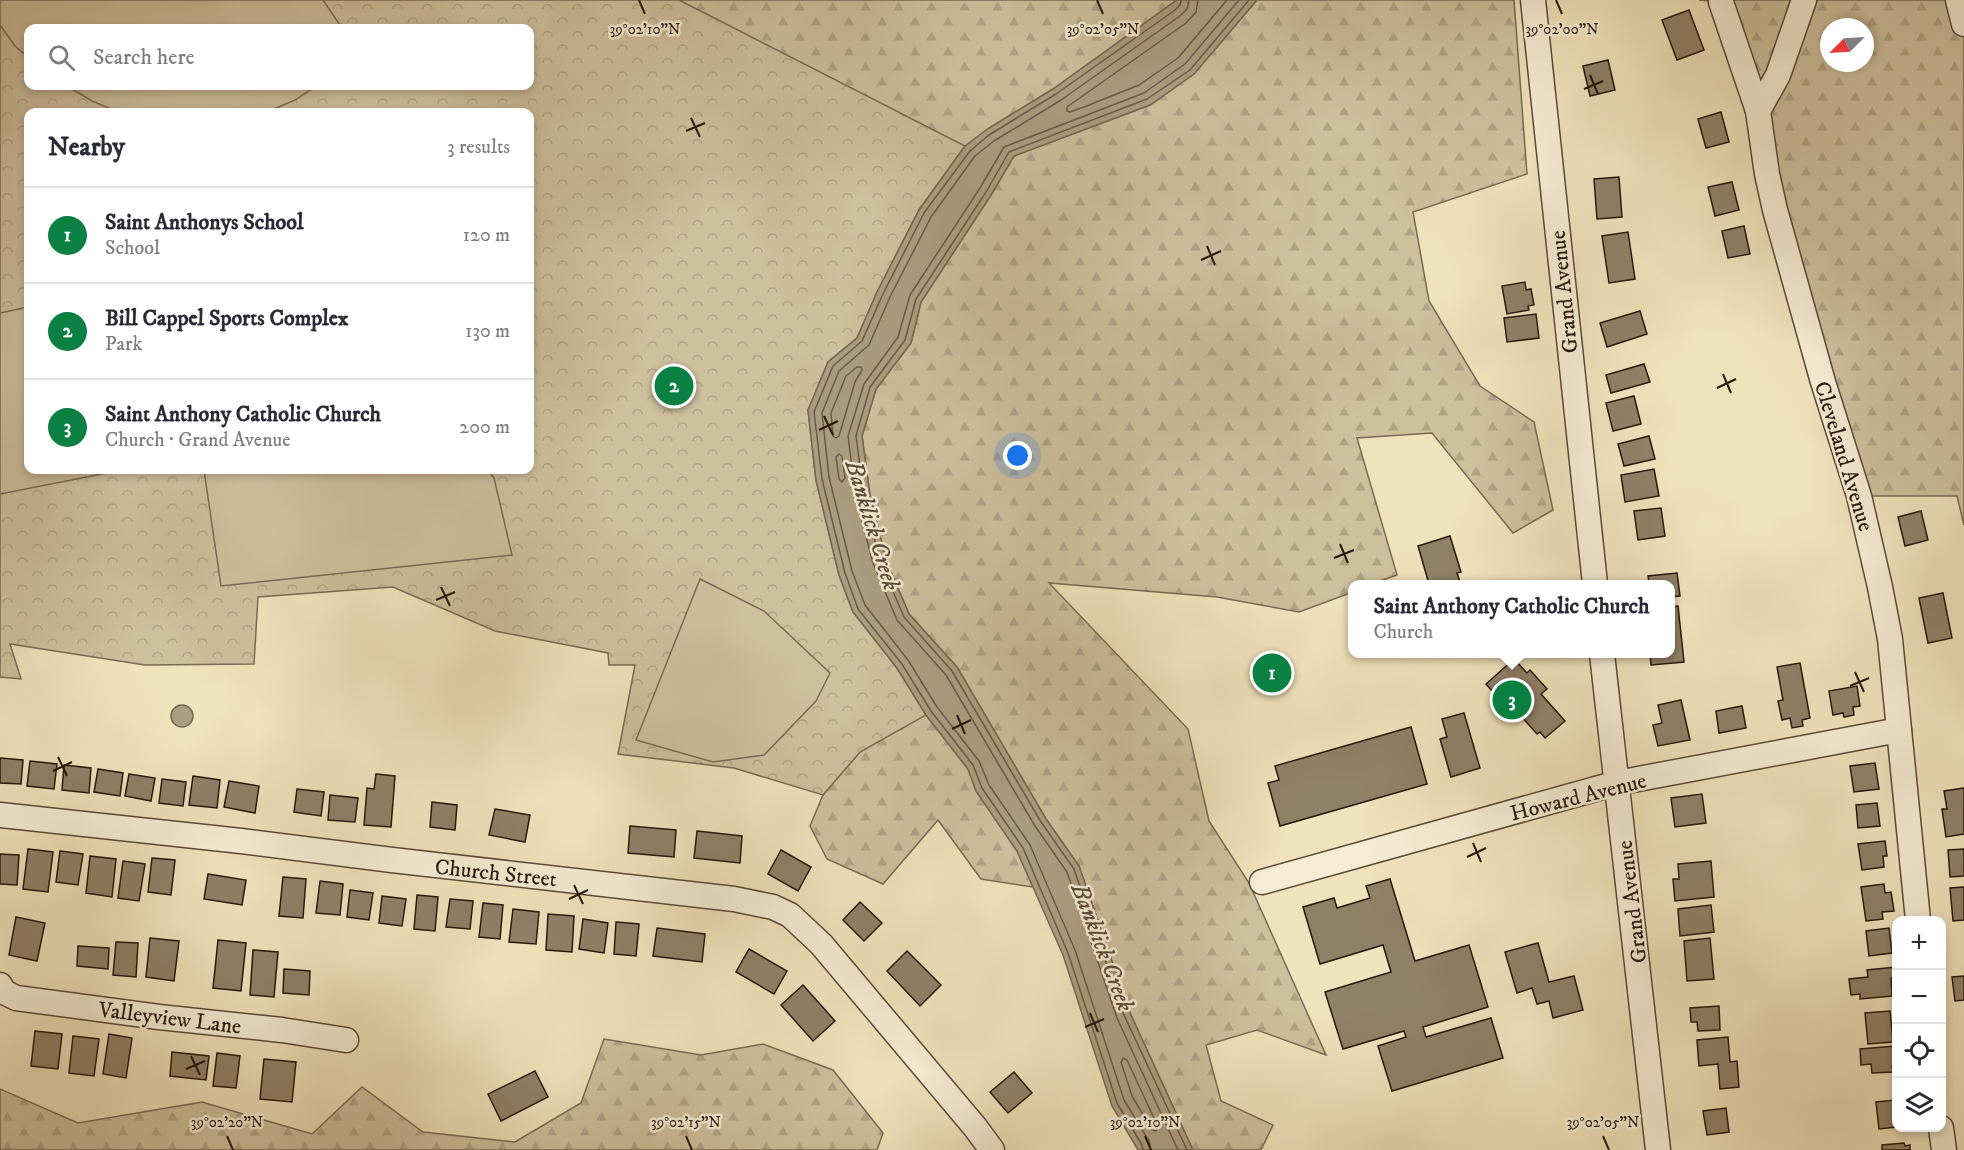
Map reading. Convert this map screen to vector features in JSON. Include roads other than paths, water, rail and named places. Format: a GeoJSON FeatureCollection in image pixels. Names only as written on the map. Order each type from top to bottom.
{"type":"FeatureCollection","features":[{"type":"Feature","properties":{"kind":"street","name":"Grand Avenue"},"geometry":{"type":"LineString","coordinates":[[1533,0],[1594,580]]}},
{"type":"Feature","properties":{"kind":"street"},"geometry":{"type":"LineString","coordinates":[[1758,111],[1778,75],[1804,0]]}},
{"type":"Feature","properties":{"kind":"street"},"geometry":{"type":"LineString","coordinates":[[1958,0],[1964,24]]}},
{"type":"Feature","properties":{"kind":"street","name":"Cleveland Avenue"},"geometry":{"type":"LineString","coordinates":[[1721,2],[1758,111],[1774,210],[1871,542],[1890,639],[1918,916]]}},
{"type":"Feature","properties":{"kind":"street","name":"Grand Avenue"},"geometry":{"type":"LineString","coordinates":[[1602,658],[1658,1150]]}},
{"type":"Feature","properties":{"kind":"street","name":"Howard Avenue"},"geometry":{"type":"LineString","coordinates":[[1262,882],[1617,783],[1899,730]]}},
{"type":"Feature","properties":{"kind":"street","name":"Church Street"},"geometry":{"type":"LineString","coordinates":[[0,815],[734,899],[773,907],[790,915],[821,944],[992,1150]]}},
{"type":"Feature","properties":{"kind":"street","name":"Valleyview Lane"},"geometry":{"type":"LineString","coordinates":[[0,985],[4,992],[16,998],[282,1030],[346,1040]]}},
{"type":"Feature","properties":{"kind":"street"},"geometry":{"type":"LineString","coordinates":[[1942,1132],[1944,1150]]}},
{"type":"Feature","properties":{"kind":"water","name":"Banklick Creek"},"geometry":{"type":"Polygon","coordinates":[[[1177,0],[1257,0],[1194,74],[1150,105],[1014,156],[921,302],[911,343],[876,389],[862,436],[870,495],[886,560],[909,614],[957,667],[1046,819],[1079,866],[1130,1013],[1193,1150],[1138,1150],[1112,1106],[1063,955],[1017,851],[976,791],[968,769],[926,715],[897,668],[853,612],[839,575],[816,480],[808,410],[828,362],[857,338],[877,292],[919,210],[965,146],[986,130],[1053,89],[1177,0]]]}},
{"type":"Feature","properties":{"kind":"water"},"geometry":{"type":"Polygon","coordinates":[[[182,705],[192,712],[193,716],[186,726],[182,727],[172,720],[171,716],[178,706],[182,705]]]}},
{"type":"Feature","properties":{"kind":"place","name":"Bill Cappel Sports Complex"},"geometry":{"type":"Point","coordinates":[674,386]}},
{"type":"Feature","properties":{"kind":"place","name":"Saint Anthonys School"},"geometry":{"type":"Point","coordinates":[1272,673]}},
{"type":"Feature","properties":{"kind":"place","name":"Saint Anthony Catholic Church"},"geometry":{"type":"Point","coordinates":[1512,700]}}]}
